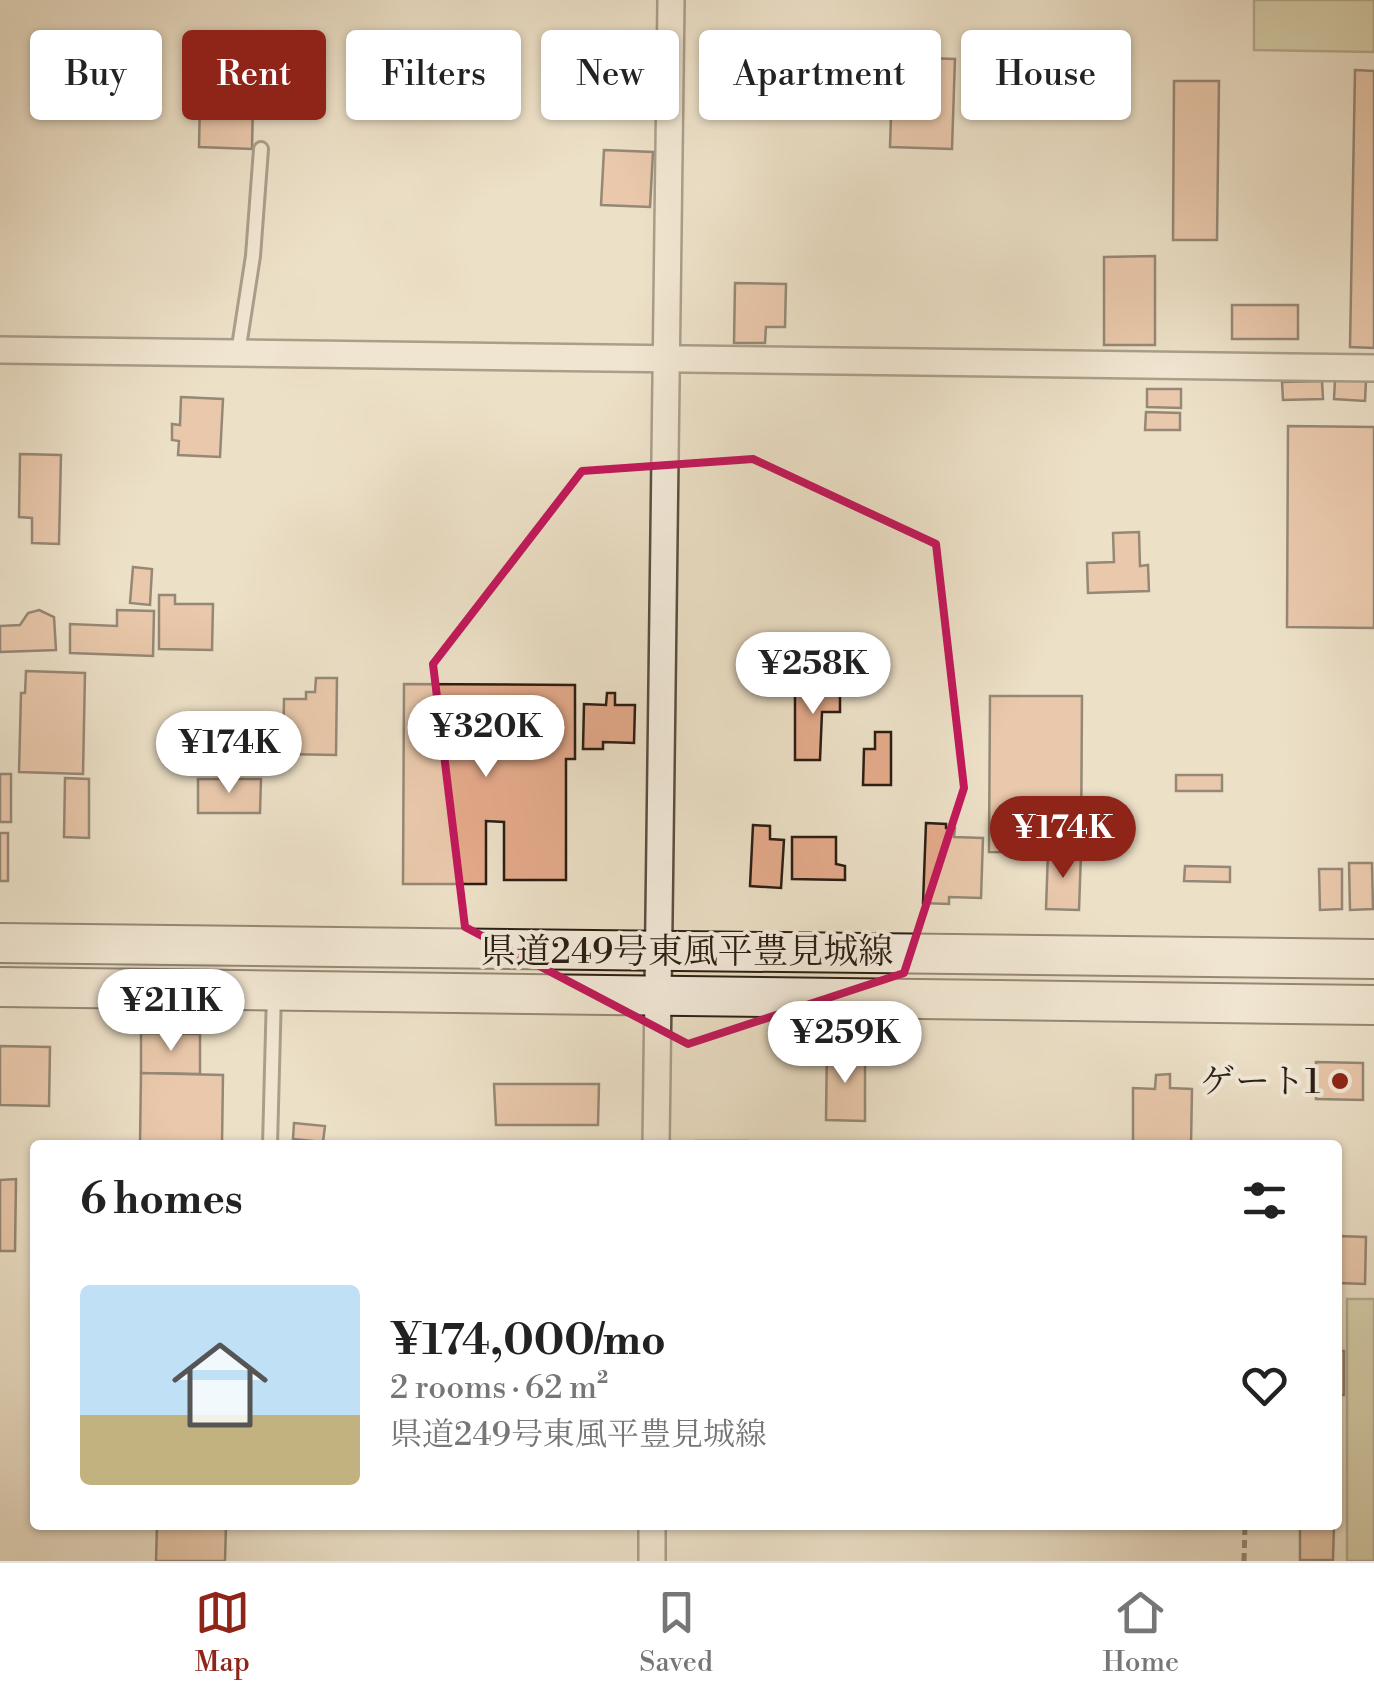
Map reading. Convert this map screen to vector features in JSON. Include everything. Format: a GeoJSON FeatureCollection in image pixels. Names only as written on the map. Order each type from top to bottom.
{"type":"FeatureCollection","features":[{"type":"Feature","properties":{"kind":"main road","name":"県道249号東風平豊見城線"},"geometry":{"type":"LineString","coordinates":[[0,942],[1374,960]]}},
{"type":"Feature","properties":{"kind":"main road","name":"県道249号東風平豊見城線"},"geometry":{"type":"LineString","coordinates":[[0,987],[1374,1004]]}},
{"type":"Feature","properties":{"kind":"street"},"geometry":{"type":"LineString","coordinates":[[656,1140],[671,0]]}},
{"type":"Feature","properties":{"kind":"street"},"geometry":{"type":"LineString","coordinates":[[0,350],[1374,368]]}},
{"type":"Feature","properties":{"kind":"street"},"geometry":{"type":"LineString","coordinates":[[652,1530],[652,1561]]}},
{"type":"Feature","properties":{"kind":"lane"},"geometry":{"type":"LineString","coordinates":[[238,352],[254,256],[261,150]]}},
{"type":"Feature","properties":{"kind":"lane"},"geometry":{"type":"LineString","coordinates":[[270,1140],[274,992]]}},
{"type":"Feature","properties":{"kind":"path"},"geometry":{"type":"LineString","coordinates":[[1244,1561],[1245,1530]]}},
{"type":"Feature","properties":{"kind":"highlighted area"},"geometry":{"type":"Polygon","coordinates":[[[753,459],[936,544],[964,788],[904,973],[688,1044],[465,927],[433,664],[582,471],[753,459]]]}},
{"type":"Feature","properties":{"kind":"green space"},"geometry":{"type":"Polygon","coordinates":[[[1254,0],[1374,0],[1374,52],[1254,50],[1254,0]]]}},
{"type":"Feature","properties":{"kind":"green space"},"geometry":{"type":"Polygon","coordinates":[[[1347,1299],[1374,1299],[1374,1561],[1347,1561],[1347,1299]]]}},
{"type":"Feature","properties":{"kind":"building"},"geometry":{"type":"Polygon","coordinates":[[[941,59],[955,59],[952,149],[890,147],[891,120],[941,120],[941,59]]]}},
{"type":"Feature","properties":{"kind":"building"},"geometry":{"type":"Polygon","coordinates":[[[1355,70],[1374,71],[1374,348],[1350,347],[1355,70]]]}},
{"type":"Feature","properties":{"kind":"building"},"geometry":{"type":"Polygon","coordinates":[[[1174,81],[1219,81],[1217,240],[1173,240],[1174,81]]]}},
{"type":"Feature","properties":{"kind":"building"},"geometry":{"type":"Polygon","coordinates":[[[200,120],[253,120],[252,149],[199,147],[200,120]]]}},
{"type":"Feature","properties":{"kind":"building"},"geometry":{"type":"Polygon","coordinates":[[[604,150],[653,152],[650,207],[601,205],[604,150]]]}},
{"type":"Feature","properties":{"kind":"building"},"geometry":{"type":"Polygon","coordinates":[[[1155,256],[1155,345],[1104,345],[1104,257],[1155,256]]]}},
{"type":"Feature","properties":{"kind":"building"},"geometry":{"type":"Polygon","coordinates":[[[735,283],[786,284],[785,327],[766,327],[765,343],[734,343],[735,283]]]}},
{"type":"Feature","properties":{"kind":"building"},"geometry":{"type":"Polygon","coordinates":[[[1232,305],[1298,305],[1298,339],[1232,339],[1232,305]]]}},
{"type":"Feature","properties":{"kind":"building"},"geometry":{"type":"Polygon","coordinates":[[[1335,379],[1366,381],[1365,401],[1334,399],[1335,379]]]}},
{"type":"Feature","properties":{"kind":"building"},"geometry":{"type":"Polygon","coordinates":[[[1322,381],[1323,399],[1283,400],[1282,382],[1322,381]]]}},
{"type":"Feature","properties":{"kind":"building"},"geometry":{"type":"Polygon","coordinates":[[[1147,389],[1181,389],[1181,408],[1147,407],[1147,389]]]}},
{"type":"Feature","properties":{"kind":"building"},"geometry":{"type":"Polygon","coordinates":[[[181,397],[223,399],[220,457],[178,455],[179,441],[172,440],[172,424],[180,425],[181,397]]]}},
{"type":"Feature","properties":{"kind":"building"},"geometry":{"type":"Polygon","coordinates":[[[1146,412],[1180,413],[1180,430],[1145,430],[1146,412]]]}},
{"type":"Feature","properties":{"kind":"building"},"geometry":{"type":"Polygon","coordinates":[[[1288,426],[1374,427],[1374,628],[1287,627],[1288,426]]]}},
{"type":"Feature","properties":{"kind":"building"},"geometry":{"type":"Polygon","coordinates":[[[20,454],[61,455],[59,544],[32,543],[32,518],[19,517],[20,454]]]}},
{"type":"Feature","properties":{"kind":"building"},"geometry":{"type":"Polygon","coordinates":[[[1139,532],[1140,566],[1148,565],[1149,591],[1088,593],[1087,563],[1114,562],[1113,533],[1139,532]]]}},
{"type":"Feature","properties":{"kind":"building"},"geometry":{"type":"Polygon","coordinates":[[[133,567],[152,569],[150,605],[130,603],[133,567]]]}},
{"type":"Feature","properties":{"kind":"building"},"geometry":{"type":"Polygon","coordinates":[[[159,595],[175,595],[175,604],[213,604],[212,650],[159,649],[159,595]]]}},
{"type":"Feature","properties":{"kind":"building"},"geometry":{"type":"Polygon","coordinates":[[[39,610],[54,617],[56,650],[0,652],[0,626],[20,625],[28,613],[39,610]]]}},
{"type":"Feature","properties":{"kind":"building"},"geometry":{"type":"Polygon","coordinates":[[[117,610],[154,611],[153,656],[70,653],[70,624],[117,626],[117,610]]]}},
{"type":"Feature","properties":{"kind":"building"},"geometry":{"type":"Polygon","coordinates":[[[26,671],[85,673],[83,774],[19,772],[21,693],[25,693],[26,671]]]}},
{"type":"Feature","properties":{"kind":"building"},"geometry":{"type":"Polygon","coordinates":[[[316,678],[337,678],[336,755],[283,754],[284,699],[306,699],[306,692],[315,692],[316,678]]]}},
{"type":"Feature","properties":{"kind":"building"},"geometry":{"type":"Polygon","coordinates":[[[404,684],[575,685],[575,759],[566,759],[566,880],[504,880],[504,822],[486,821],[486,884],[403,884],[404,684]]]}},
{"type":"Feature","properties":{"kind":"building"},"geometry":{"type":"Polygon","coordinates":[[[795,684],[840,684],[840,712],[822,712],[820,760],[795,760],[795,684]]]}},
{"type":"Feature","properties":{"kind":"building"},"geometry":{"type":"Polygon","coordinates":[[[607,693],[615,693],[615,705],[635,705],[634,743],[603,742],[603,749],[583,749],[584,704],[606,705],[607,693]]]}},
{"type":"Feature","properties":{"kind":"building"},"geometry":{"type":"Polygon","coordinates":[[[990,696],[1082,696],[1081,853],[989,852],[990,696]]]}},
{"type":"Feature","properties":{"kind":"building"},"geometry":{"type":"Polygon","coordinates":[[[875,732],[891,732],[891,785],[863,785],[864,749],[875,749],[875,732]]]}},
{"type":"Feature","properties":{"kind":"building"},"geometry":{"type":"Polygon","coordinates":[[[0,774],[11,774],[11,822],[0,822],[0,774]]]}},
{"type":"Feature","properties":{"kind":"building"},"geometry":{"type":"Polygon","coordinates":[[[1176,775],[1222,775],[1222,791],[1176,791],[1176,775]]]}},
{"type":"Feature","properties":{"kind":"building"},"geometry":{"type":"Polygon","coordinates":[[[65,778],[89,779],[89,838],[64,837],[65,778]]]}},
{"type":"Feature","properties":{"kind":"building"},"geometry":{"type":"Polygon","coordinates":[[[198,779],[261,779],[260,813],[198,813],[198,779]]]}},
{"type":"Feature","properties":{"kind":"building"},"geometry":{"type":"Polygon","coordinates":[[[926,823],[955,828],[954,837],[983,838],[981,898],[949,897],[949,904],[923,903],[926,823]]]}},
{"type":"Feature","properties":{"kind":"building"},"geometry":{"type":"Polygon","coordinates":[[[753,825],[770,826],[770,839],[784,840],[781,888],[750,886],[753,825]]]}},
{"type":"Feature","properties":{"kind":"building"},"geometry":{"type":"Polygon","coordinates":[[[0,833],[8,833],[8,881],[0,881],[0,833]]]}},
{"type":"Feature","properties":{"kind":"building"},"geometry":{"type":"Polygon","coordinates":[[[792,837],[836,837],[836,864],[845,866],[845,880],[792,879],[792,837]]]}},
{"type":"Feature","properties":{"kind":"building"},"geometry":{"type":"Polygon","coordinates":[[[1048,852],[1081,853],[1079,910],[1046,909],[1048,852]]]}},
{"type":"Feature","properties":{"kind":"building"},"geometry":{"type":"Polygon","coordinates":[[[1349,863],[1372,863],[1373,909],[1350,910],[1349,863]]]}},
{"type":"Feature","properties":{"kind":"building"},"geometry":{"type":"Polygon","coordinates":[[[1185,866],[1230,867],[1230,882],[1184,881],[1185,866]]]}},
{"type":"Feature","properties":{"kind":"building"},"geometry":{"type":"Polygon","coordinates":[[[1319,869],[1342,869],[1342,909],[1320,910],[1319,869]]]}},
{"type":"Feature","properties":{"kind":"building"},"geometry":{"type":"Polygon","coordinates":[[[141,1033],[200,1034],[200,1074],[141,1073],[141,1033]]]}},
{"type":"Feature","properties":{"kind":"building"},"geometry":{"type":"Polygon","coordinates":[[[827,1042],[839,1042],[839,1057],[865,1058],[865,1121],[826,1120],[827,1042]]]}},
{"type":"Feature","properties":{"kind":"building"},"geometry":{"type":"Polygon","coordinates":[[[0,1046],[50,1047],[49,1106],[0,1105],[0,1046]]]}},
{"type":"Feature","properties":{"kind":"building","name":"ゲート1"},"geometry":{"type":"Polygon","coordinates":[[[1316,1062],[1363,1063],[1363,1100],[1316,1099],[1316,1062]]]}},
{"type":"Feature","properties":{"kind":"building"},"geometry":{"type":"Polygon","coordinates":[[[141,1073],[223,1075],[222,1140],[140,1140],[141,1073]]]}},
{"type":"Feature","properties":{"kind":"building"},"geometry":{"type":"Polygon","coordinates":[[[1170,1074],[1170,1088],[1192,1089],[1191,1140],[1133,1140],[1133,1088],[1155,1089],[1156,1075],[1170,1074]]]}},
{"type":"Feature","properties":{"kind":"building"},"geometry":{"type":"Polygon","coordinates":[[[494,1084],[599,1084],[598,1125],[496,1125],[494,1084]]]}},
{"type":"Feature","properties":{"kind":"building"},"geometry":{"type":"Polygon","coordinates":[[[294,1123],[325,1126],[323,1140],[293,1139],[294,1123]]]}},
{"type":"Feature","properties":{"kind":"building"},"geometry":{"type":"Polygon","coordinates":[[[16,1179],[15,1251],[0,1251],[0,1180],[16,1179]]]}},
{"type":"Feature","properties":{"kind":"building"},"geometry":{"type":"Polygon","coordinates":[[[1342,1236],[1366,1237],[1365,1284],[1342,1283],[1342,1236]]]}},
{"type":"Feature","properties":{"kind":"building"},"geometry":{"type":"Polygon","coordinates":[[[1342,1351],[1344,1351],[1342,1395],[1342,1351]]]}},
{"type":"Feature","properties":{"kind":"building"},"geometry":{"type":"Polygon","coordinates":[[[157,1530],[226,1530],[225,1561],[156,1561],[157,1530]]]}},
{"type":"Feature","properties":{"kind":"building"},"geometry":{"type":"Polygon","coordinates":[[[1300,1530],[1334,1530],[1333,1560],[1300,1560],[1300,1530]]]}},
{"type":"Feature","properties":{"kind":"place","name":"ゲート1"},"geometry":{"type":"Point","coordinates":[1340,1081]}}]}
